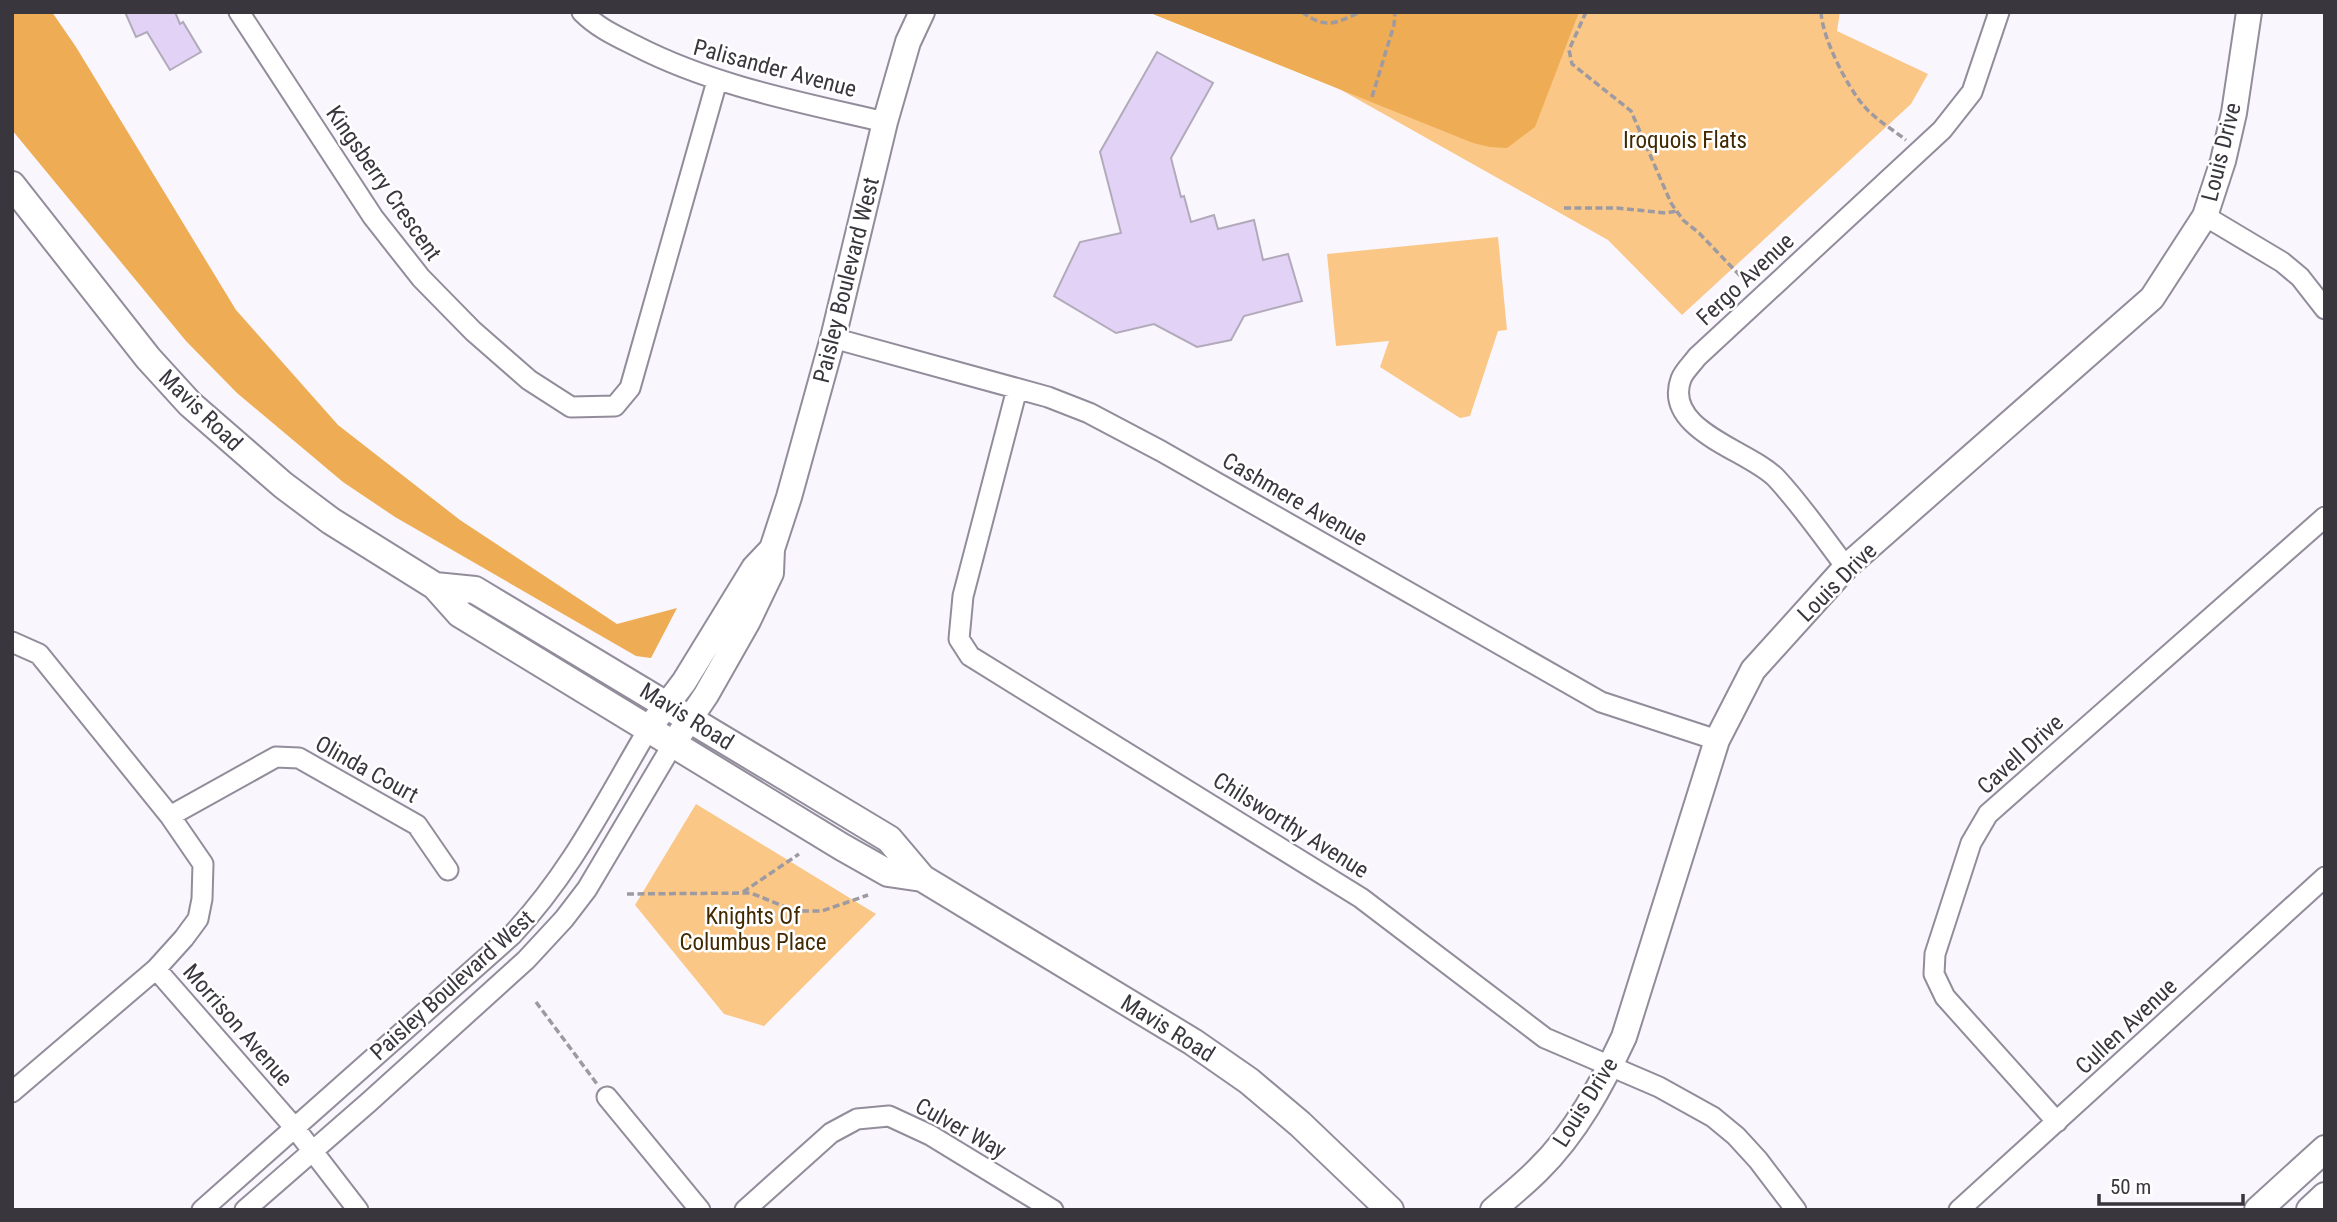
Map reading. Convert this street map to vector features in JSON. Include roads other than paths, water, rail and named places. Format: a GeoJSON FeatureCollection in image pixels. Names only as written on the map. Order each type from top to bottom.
{"type":"FeatureCollection","features":[{"type":"Feature","properties":{"kind":"main road","name":"Mavis Road"},"geometry":{"type":"LineString","coordinates":[[12,185],[148,358],[190,404],[274,478],[331,521],[435,586],[460,614],[649,727],[842,848],[888,873],[922,878]]}},
{"type":"Feature","properties":{"kind":"main road","name":"Mavis Road"},"geometry":{"type":"LineString","coordinates":[[435,586],[475,590],[889,839],[922,878],[1193,1042],[1249,1081],[1300,1124],[1390,1210]]}},
{"type":"Feature","properties":{"kind":"main road"},"geometry":{"type":"LineString","coordinates":[[2258,1210],[2325,1149]]}},
{"type":"Feature","properties":{"kind":"main road"},"geometry":{"type":"LineString","coordinates":[[2309,1210],[2325,1196]]}},
{"type":"Feature","properties":{"kind":"street","name":"Kingsberry Crescent"},"geometry":{"type":"LineString","coordinates":[[239,12],[373,217],[421,278],[473,331],[529,380],[571,407],[615,406],[630,388],[716,81]]}},
{"type":"Feature","properties":{"kind":"street","name":"Palisander Avenue"},"geometry":{"type":"LineString","coordinates":[[582,12],[594,25],[672,65],[716,81],[885,122]]}},
{"type":"Feature","properties":{"kind":"street","name":"Paisley Boulevard West"},"geometry":{"type":"LineString","coordinates":[[202,1210],[505,941],[531,914],[573,860],[649,727],[706,695],[748,621],[771,573],[772,549],[789,497],[832,338],[885,122],[908,42],[922,12]]}},
{"type":"Feature","properties":{"kind":"street","name":"Fergo Avenue"},"geometry":{"type":"LineString","coordinates":[[1846,567],[1776,476],[1691,423],[1682,407],[1679,392],[1682,378],[1697,357],[1942,130],[1972,92],[1999,12]]}},
{"type":"Feature","properties":{"kind":"street","name":"Louis Drive"},"geometry":{"type":"LineString","coordinates":[[1493,1210],[1539,1169],[1565,1138],[1610,1067],[1624,1037],[1717,740],[1753,670],[1846,567],[2152,298],[2204,216],[2223,161],[2234,113],[2249,12]]}},
{"type":"Feature","properties":{"kind":"street"},"geometry":{"type":"LineString","coordinates":[[2204,216],[2282,262],[2300,277],[2325,309]]}},
{"type":"Feature","properties":{"kind":"street","name":"Cashmere Avenue"},"geometry":{"type":"LineString","coordinates":[[832,338],[1048,397],[1089,413],[1161,451],[1601,702],[1717,740]]}},
{"type":"Feature","properties":{"kind":"street","name":"Chilsworthy Avenue"},"geometry":{"type":"LineString","coordinates":[[1017,389],[963,596],[958,639],[970,656],[1361,898],[1545,1038],[1659,1087],[1713,1117],[1736,1136],[1758,1160],[1796,1210]]}},
{"type":"Feature","properties":{"kind":"street","name":"Cavell Drive"},"geometry":{"type":"LineString","coordinates":[[2057,1122],[1945,997],[1934,974],[1935,954],[1971,843],[1988,814],[2325,516]]}},
{"type":"Feature","properties":{"kind":"street","name":"Morrison Avenue"},"geometry":{"type":"LineString","coordinates":[[12,642],[39,654],[170,816],[203,864],[202,899],[198,919],[156,968],[294,1127],[358,1210]]}},
{"type":"Feature","properties":{"kind":"street","name":"Paisley Boulevard West"},"geometry":{"type":"LineString","coordinates":[[245,1210],[512,975],[564,919],[587,889],[673,744],[679,711]]}},
{"type":"Feature","properties":{"kind":"street","name":"Olinda Court"},"geometry":{"type":"LineString","coordinates":[[170,816],[276,757],[285,755],[299,758],[417,825],[448,870]]}},
{"type":"Feature","properties":{"kind":"street","name":"Cullen Avenue"},"geometry":{"type":"LineString","coordinates":[[1959,1210],[2325,877]]}},
{"type":"Feature","properties":{"kind":"street"},"geometry":{"type":"LineString","coordinates":[[12,1092],[156,968]]}},
{"type":"Feature","properties":{"kind":"street"},"geometry":{"type":"LineString","coordinates":[[607,1097],[700,1210]]}},
{"type":"Feature","properties":{"kind":"street","name":"Culver Way"},"geometry":{"type":"LineString","coordinates":[[745,1210],[831,1132],[856,1119],[889,1116],[930,1135],[1053,1210]]}},
{"type":"Feature","properties":{"kind":"park label","name":"Iroquois Flats"},"geometry":{"type":"Point","coordinates":[1685,140]}},
{"type":"Feature","properties":{"kind":"park label","name":"Knights Of Columbus Place"},"geometry":{"type":"Point","coordinates":[753,929]}}]}
